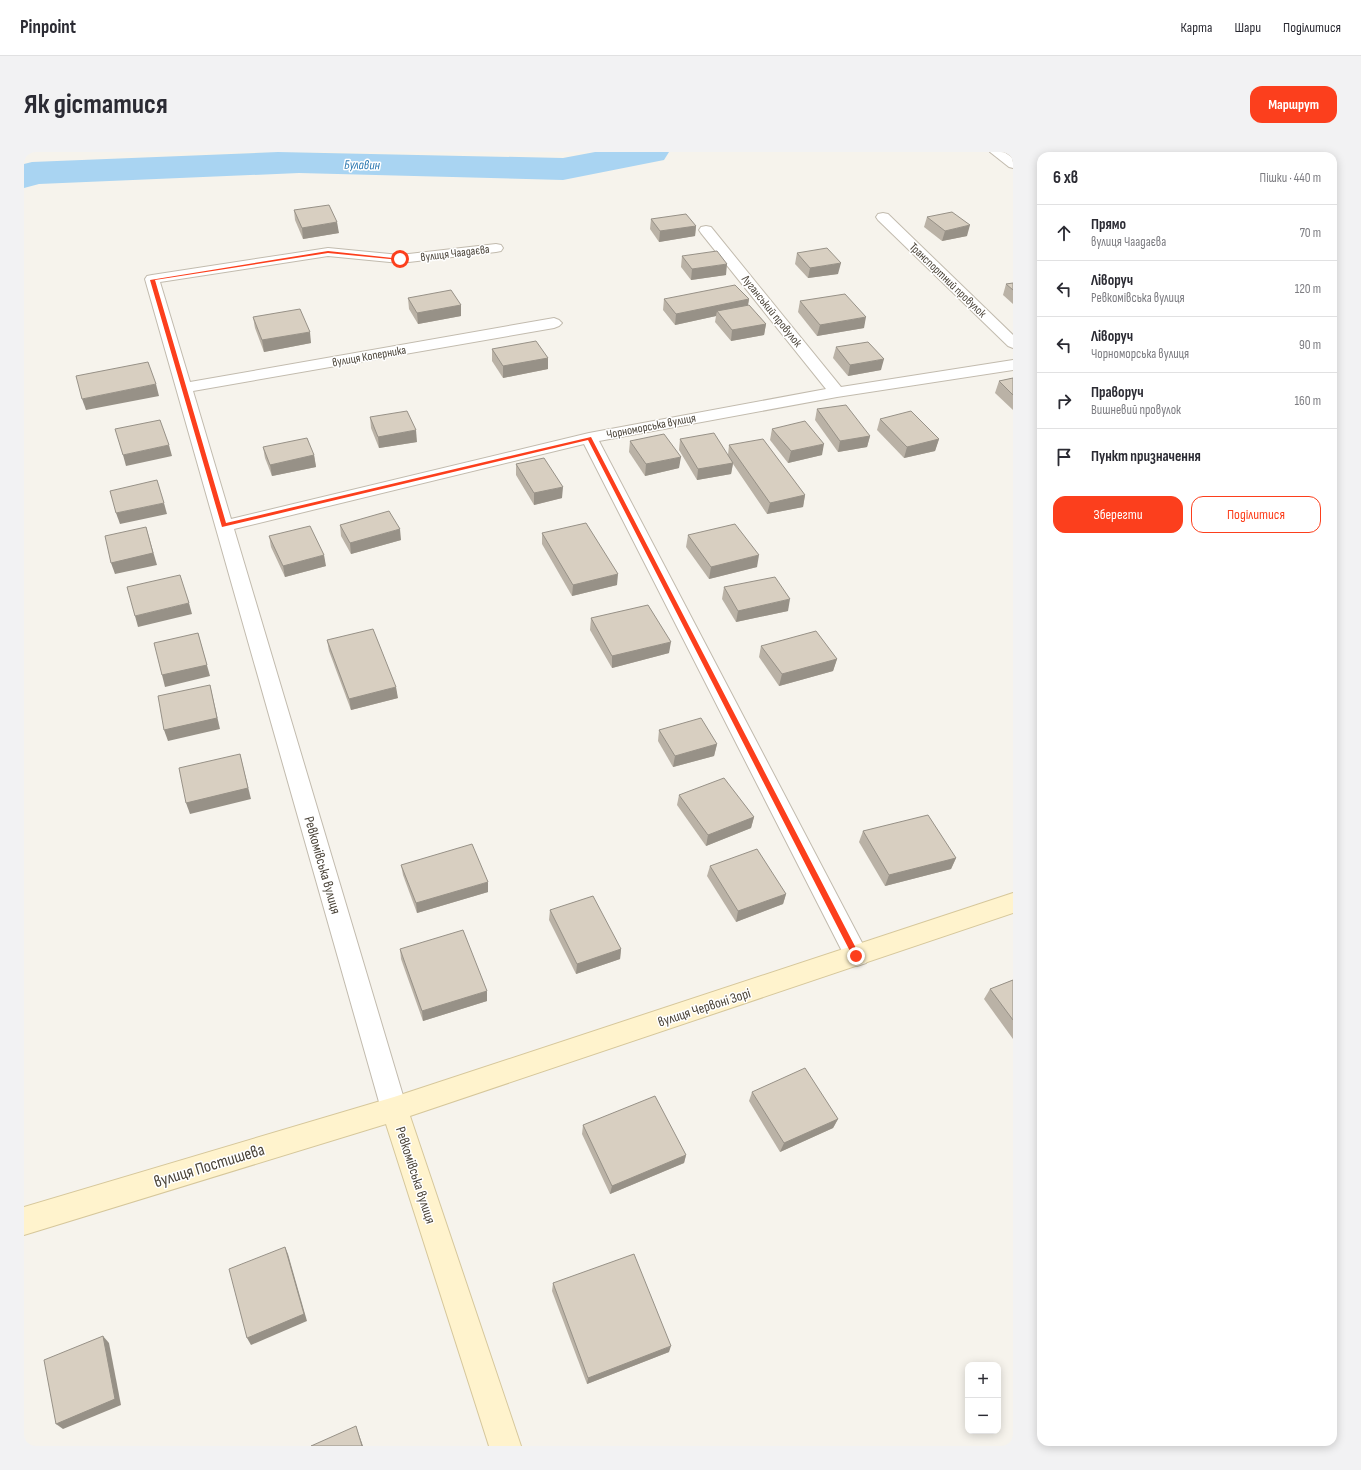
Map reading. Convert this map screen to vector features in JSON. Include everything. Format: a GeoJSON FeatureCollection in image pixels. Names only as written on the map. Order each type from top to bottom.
{"type":"FeatureCollection","features":[{"type":"Feature","properties":{"kind":"street"},"geometry":{"type":"LineString","coordinates":[[996,152],[1013,164]]}},
{"type":"Feature","properties":{"kind":"street","name":"Транспортний провулок"},"geometry":{"type":"LineString","coordinates":[[883,217],[1013,342]]}},
{"type":"Feature","properties":{"kind":"street","name":"Луганський провулок"},"geometry":{"type":"LineString","coordinates":[[706,230],[837,392]]}},
{"type":"Feature","properties":{"kind":"street","name":"вулиця Чаадаєва"},"geometry":{"type":"LineString","coordinates":[[152,280],[328,252],[400,259],[496,248]]}},
{"type":"Feature","properties":{"kind":"street","name":"Ревкомівська вулиця"},"geometry":{"type":"LineString","coordinates":[[152,280],[394,1109],[505,1446]]}},
{"type":"Feature","properties":{"kind":"street","name":"вулиця Коперника"},"geometry":{"type":"LineString","coordinates":[[184,388],[554,323]]}},
{"type":"Feature","properties":{"kind":"street","name":"Чорноморська вулиця"},"geometry":{"type":"LineString","coordinates":[[224,526],[589,438],[837,392],[1013,365]]}},
{"type":"Feature","properties":{"kind":"street"},"geometry":{"type":"LineString","coordinates":[[589,438],[856,956]]}},
{"type":"Feature","properties":{"kind":"street","name":"вулиця Червоні Зорі"},"geometry":{"type":"LineString","coordinates":[[394,1109],[1013,903]]}},
{"type":"Feature","properties":{"kind":"street","name":"вулиця Постишева"},"geometry":{"type":"LineString","coordinates":[[24,1221],[394,1109]]}},
{"type":"Feature","properties":{"kind":"building"},"geometry":{"type":"Polygon","coordinates":[[[329,205],[337,222],[302,228],[294,210],[329,205]]]}},
{"type":"Feature","properties":{"kind":"building"},"geometry":{"type":"Polygon","coordinates":[[[952,212],[970,225],[945,231],[927,217],[952,212]]]}},
{"type":"Feature","properties":{"kind":"building"},"geometry":{"type":"Polygon","coordinates":[[[686,214],[696,226],[660,231],[651,219],[686,214]]]}},
{"type":"Feature","properties":{"kind":"building"},"geometry":{"type":"Polygon","coordinates":[[[827,248],[841,263],[810,268],[797,253],[827,248]]]}},
{"type":"Feature","properties":{"kind":"building"},"geometry":{"type":"Polygon","coordinates":[[[717,251],[727,264],[692,269],[682,256],[717,251]]]}},
{"type":"Feature","properties":{"kind":"building"},"geometry":{"type":"Polygon","coordinates":[[[1013,283],[1013,290],[1006,284],[1013,283]]]}},
{"type":"Feature","properties":{"kind":"building"},"geometry":{"type":"Polygon","coordinates":[[[735,285],[749,299],[676,314],[664,299],[735,285]]]}},
{"type":"Feature","properties":{"kind":"building"},"geometry":{"type":"Polygon","coordinates":[[[451,290],[461,305],[417,313],[408,298],[451,290]]]}},
{"type":"Feature","properties":{"kind":"building"},"geometry":{"type":"Polygon","coordinates":[[[845,294],[866,317],[820,325],[800,301],[845,294]]]}},
{"type":"Feature","properties":{"kind":"building"},"geometry":{"type":"Polygon","coordinates":[[[749,305],[766,324],[732,330],[717,311],[749,305]]]}},
{"type":"Feature","properties":{"kind":"building"},"geometry":{"type":"Polygon","coordinates":[[[300,309],[310,332],[262,340],[253,317],[300,309]]]}},
{"type":"Feature","properties":{"kind":"building"},"geometry":{"type":"Polygon","coordinates":[[[536,341],[548,358],[503,366],[492,349],[536,341]]]}},
{"type":"Feature","properties":{"kind":"building"},"geometry":{"type":"Polygon","coordinates":[[[868,342],[884,359],[850,365],[836,347],[868,342]]]}},
{"type":"Feature","properties":{"kind":"building"},"geometry":{"type":"Polygon","coordinates":[[[148,362],[156,384],[82,399],[76,376],[148,362]]]}},
{"type":"Feature","properties":{"kind":"building"},"geometry":{"type":"Polygon","coordinates":[[[1013,378],[1013,395],[999,381],[1013,378]]]}},
{"type":"Feature","properties":{"kind":"building"},"geometry":{"type":"Polygon","coordinates":[[[846,405],[870,436],[840,441],[817,409],[846,405]]]}},
{"type":"Feature","properties":{"kind":"building"},"geometry":{"type":"Polygon","coordinates":[[[407,411],[416,430],[378,437],[370,417],[407,411]]]}},
{"type":"Feature","properties":{"kind":"building"},"geometry":{"type":"Polygon","coordinates":[[[911,411],[939,439],[907,447],[880,419],[911,411]]]}},
{"type":"Feature","properties":{"kind":"building"},"geometry":{"type":"Polygon","coordinates":[[[160,420],[169,445],[123,455],[115,429],[160,420]]]}},
{"type":"Feature","properties":{"kind":"building"},"geometry":{"type":"Polygon","coordinates":[[[805,421],[824,444],[791,451],[772,429],[805,421]]]}},
{"type":"Feature","properties":{"kind":"building"},"geometry":{"type":"Polygon","coordinates":[[[714,433],[733,463],[698,469],[680,439],[714,433]]]}},
{"type":"Feature","properties":{"kind":"building"},"geometry":{"type":"Polygon","coordinates":[[[664,434],[681,457],[646,464],[630,441],[664,434]]]}},
{"type":"Feature","properties":{"kind":"building"},"geometry":{"type":"Polygon","coordinates":[[[307,438],[314,455],[270,465],[263,447],[307,438]]]}},
{"type":"Feature","properties":{"kind":"building"},"geometry":{"type":"Polygon","coordinates":[[[763,439],[805,495],[770,503],[729,445],[763,439]]]}},
{"type":"Feature","properties":{"kind":"building"},"geometry":{"type":"Polygon","coordinates":[[[544,458],[563,487],[534,493],[516,464],[544,458]]]}},
{"type":"Feature","properties":{"kind":"building"},"geometry":{"type":"Polygon","coordinates":[[[157,480],[164,503],[116,513],[110,491],[157,480]]]}},
{"type":"Feature","properties":{"kind":"building"},"geometry":{"type":"Polygon","coordinates":[[[389,511],[400,529],[350,543],[340,525],[389,511]]]}},
{"type":"Feature","properties":{"kind":"building"},"geometry":{"type":"Polygon","coordinates":[[[586,523],[618,574],[573,585],[542,533],[586,523]]]}},
{"type":"Feature","properties":{"kind":"building"},"geometry":{"type":"Polygon","coordinates":[[[735,524],[759,555],[711,567],[688,535],[735,524]]]}},
{"type":"Feature","properties":{"kind":"building"},"geometry":{"type":"Polygon","coordinates":[[[310,526],[324,555],[283,566],[269,536],[310,526]]]}},
{"type":"Feature","properties":{"kind":"building"},"geometry":{"type":"Polygon","coordinates":[[[146,527],[153,553],[111,563],[105,536],[146,527]]]}},
{"type":"Feature","properties":{"kind":"building"},"geometry":{"type":"Polygon","coordinates":[[[180,575],[189,603],[135,616],[127,587],[180,575]]]}},
{"type":"Feature","properties":{"kind":"building"},"geometry":{"type":"Polygon","coordinates":[[[775,577],[790,599],[738,611],[724,587],[775,577]]]}},
{"type":"Feature","properties":{"kind":"building"},"geometry":{"type":"Polygon","coordinates":[[[648,605],[671,642],[612,656],[591,618],[648,605]]]}},
{"type":"Feature","properties":{"kind":"building"},"geometry":{"type":"Polygon","coordinates":[[[373,629],[396,687],[349,699],[327,640],[373,629]]]}},
{"type":"Feature","properties":{"kind":"building"},"geometry":{"type":"Polygon","coordinates":[[[816,631],[837,659],[782,674],[761,646],[816,631]]]}},
{"type":"Feature","properties":{"kind":"building"},"geometry":{"type":"Polygon","coordinates":[[[198,633],[207,665],[162,675],[154,643],[198,633]]]}},
{"type":"Feature","properties":{"kind":"building"},"geometry":{"type":"Polygon","coordinates":[[[210,685],[217,718],[164,730],[158,696],[210,685]]]}},
{"type":"Feature","properties":{"kind":"building"},"geometry":{"type":"Polygon","coordinates":[[[701,718],[717,744],[675,756],[659,730],[701,718]]]}},
{"type":"Feature","properties":{"kind":"building"},"geometry":{"type":"Polygon","coordinates":[[[240,754],[248,788],[186,803],[179,768],[240,754]]]}},
{"type":"Feature","properties":{"kind":"building"},"geometry":{"type":"Polygon","coordinates":[[[724,778],[754,817],[708,835],[679,795],[724,778]]]}},
{"type":"Feature","properties":{"kind":"building"},"geometry":{"type":"Polygon","coordinates":[[[928,815],[956,858],[889,875],[863,831],[928,815]]]}},
{"type":"Feature","properties":{"kind":"building"},"geometry":{"type":"Polygon","coordinates":[[[472,844],[488,882],[416,903],[401,865],[472,844]]]}},
{"type":"Feature","properties":{"kind":"building"},"geometry":{"type":"Polygon","coordinates":[[[757,849],[786,894],[738,911],[710,866],[757,849]]]}},
{"type":"Feature","properties":{"kind":"building"},"geometry":{"type":"Polygon","coordinates":[[[593,896],[621,949],[577,964],[550,910],[593,896]]]}},
{"type":"Feature","properties":{"kind":"building"},"geometry":{"type":"Polygon","coordinates":[[[463,930],[487,991],[422,1011],[400,949],[463,930]]]}},
{"type":"Feature","properties":{"kind":"building"},"geometry":{"type":"Polygon","coordinates":[[[1013,980],[1013,1020],[990,989],[1013,980]]]}},
{"type":"Feature","properties":{"kind":"building"},"geometry":{"type":"Polygon","coordinates":[[[805,1068],[838,1119],[784,1143],[752,1092],[805,1068]]]}},
{"type":"Feature","properties":{"kind":"building"},"geometry":{"type":"Polygon","coordinates":[[[655,1096],[686,1155],[612,1186],[583,1125],[655,1096]]]}},
{"type":"Feature","properties":{"kind":"building"},"geometry":{"type":"Polygon","coordinates":[[[285,1247],[304,1314],[247,1338],[229,1269],[285,1247]]]}},
{"type":"Feature","properties":{"kind":"building"},"geometry":{"type":"Polygon","coordinates":[[[634,1254],[671,1346],[588,1378],[553,1283],[634,1254]]]}},
{"type":"Feature","properties":{"kind":"building"},"geometry":{"type":"Polygon","coordinates":[[[103,1336],[115,1399],[56,1424],[44,1360],[103,1336]]]}},
{"type":"Feature","properties":{"kind":"building"},"geometry":{"type":"Polygon","coordinates":[[[356,1426],[362,1446],[311,1446],[356,1426]]]}},
{"type":"Feature","properties":{"kind":"waterway","name":"Булавин"},"geometry":{"type":"LineString","coordinates":[[24,177],[32,173],[299,162],[563,169],[651,152]]}},
{"type":"Feature","properties":{"kind":"route"},"geometry":{"type":"LineString","coordinates":[[400,259],[328,252],[152,280],[224,526],[589,438],[856,956]]}}]}
